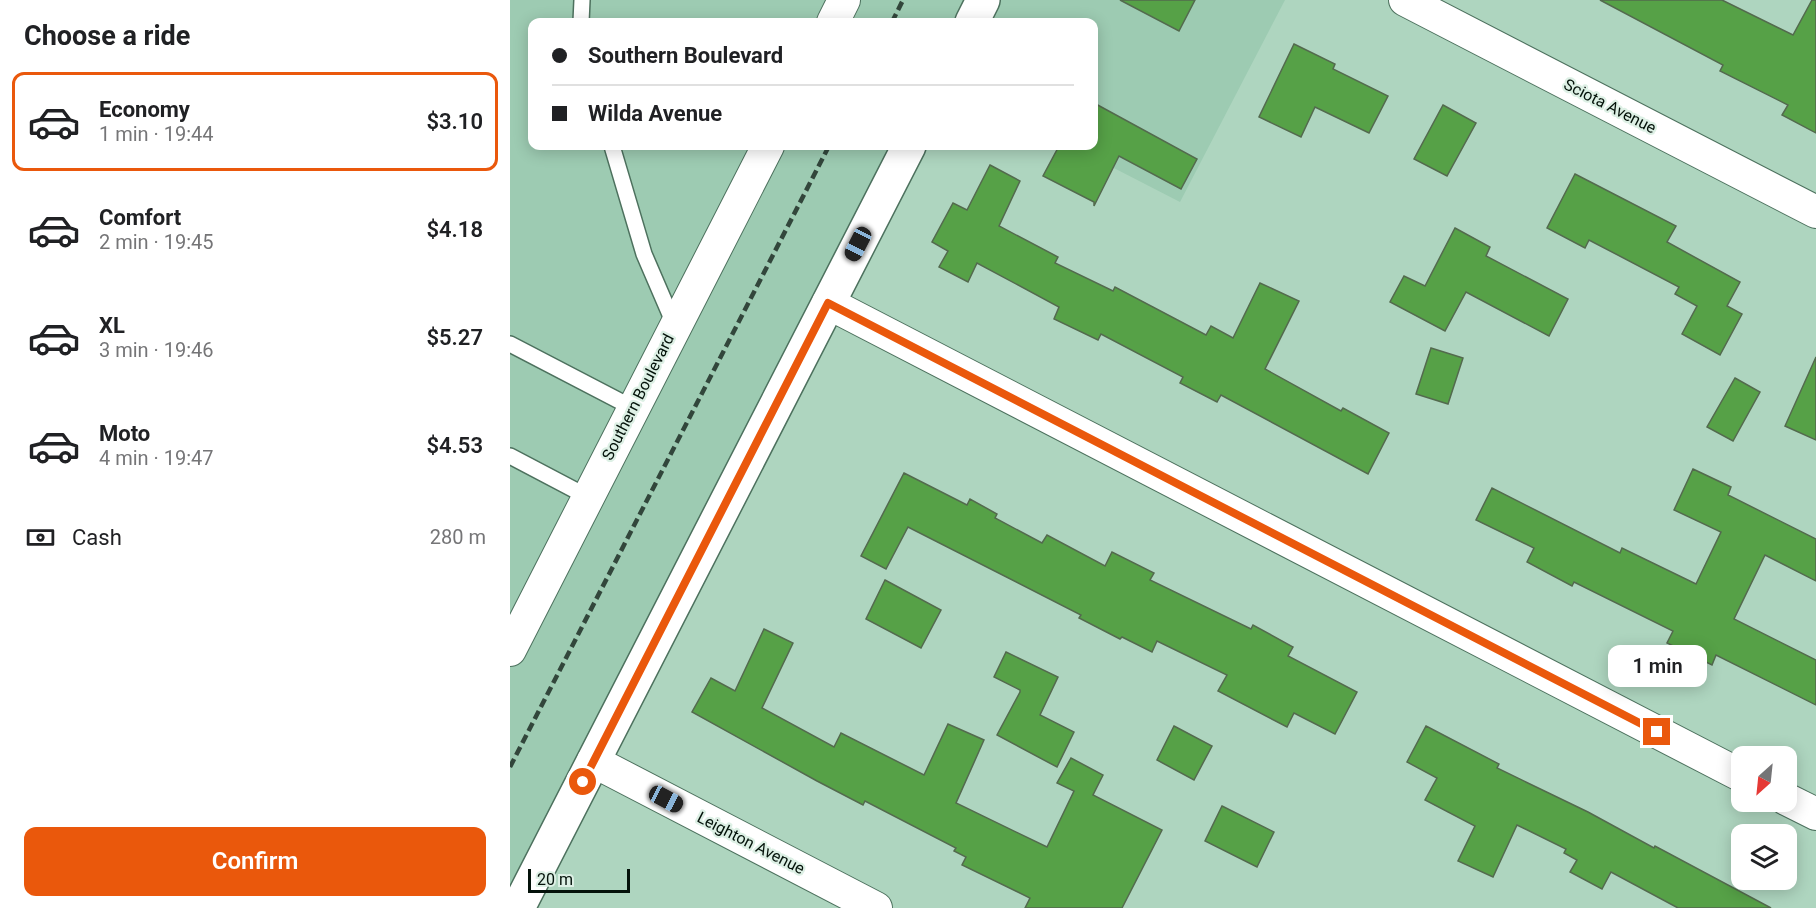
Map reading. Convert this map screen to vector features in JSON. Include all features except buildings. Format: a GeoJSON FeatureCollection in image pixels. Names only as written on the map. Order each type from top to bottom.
{"type":"FeatureCollection","features":[{"type":"Feature","properties":{"kind":"street"},"geometry":{"type":"LineString","coordinates":[[834,18],[844,0]]}},
{"type":"Feature","properties":{"kind":"street"},"geometry":{"type":"LineString","coordinates":[[974,18],[983,0]]}},
{"type":"Feature","properties":{"kind":"street","name":"Sciota Avenue"},"geometry":{"type":"LineString","coordinates":[[1405,0],[1816,212]]}},
{"type":"Feature","properties":{"kind":"street","name":"Southern Boulevard"},"geometry":{"type":"LineString","coordinates":[[510,650],[766,150]]}},
{"type":"Feature","properties":{"kind":"street"},"geometry":{"type":"LineString","coordinates":[[518,908],[907,150]]}},
{"type":"Feature","properties":{"kind":"street"},"geometry":{"type":"LineString","coordinates":[[828,303],[1731,770]]}},
{"type":"Feature","properties":{"kind":"street","name":"Leighton Avenue"},"geometry":{"type":"LineString","coordinates":[[593,761],[876,908]]}},
{"type":"Feature","properties":{"kind":"street"},"geometry":{"type":"LineString","coordinates":[[1797,804],[1816,814]]}},
{"type":"Feature","properties":{"kind":"lane"},"geometry":{"type":"LineString","coordinates":[[581,18],[582,0]]}},
{"type":"Feature","properties":{"kind":"lane"},"geometry":{"type":"LineString","coordinates":[[613,150],[644,254],[675,326]]}},
{"type":"Feature","properties":{"kind":"lane"},"geometry":{"type":"LineString","coordinates":[[510,344],[633,408]]}},
{"type":"Feature","properties":{"kind":"lane"},"geometry":{"type":"LineString","coordinates":[[510,456],[588,497]]}},
{"type":"Feature","properties":{"kind":"shaded area"},"geometry":{"type":"Polygon","coordinates":[[[510,0],[1285,0],[1180,202],[1079,150],[1098,150],[1098,18],[528,18],[528,150],[907,150],[510,908],[510,0]]]}},
{"type":"Feature","properties":{"kind":"railway"},"geometry":{"type":"LineString","coordinates":[[894,18],[903,0]]}},
{"type":"Feature","properties":{"kind":"railway"},"geometry":{"type":"LineString","coordinates":[[510,767],[827,150]]}},
{"type":"Feature","properties":{"kind":"route"},"geometry":{"type":"LineString","coordinates":[[583,782],[828,303],[1657,732]]}}]}
